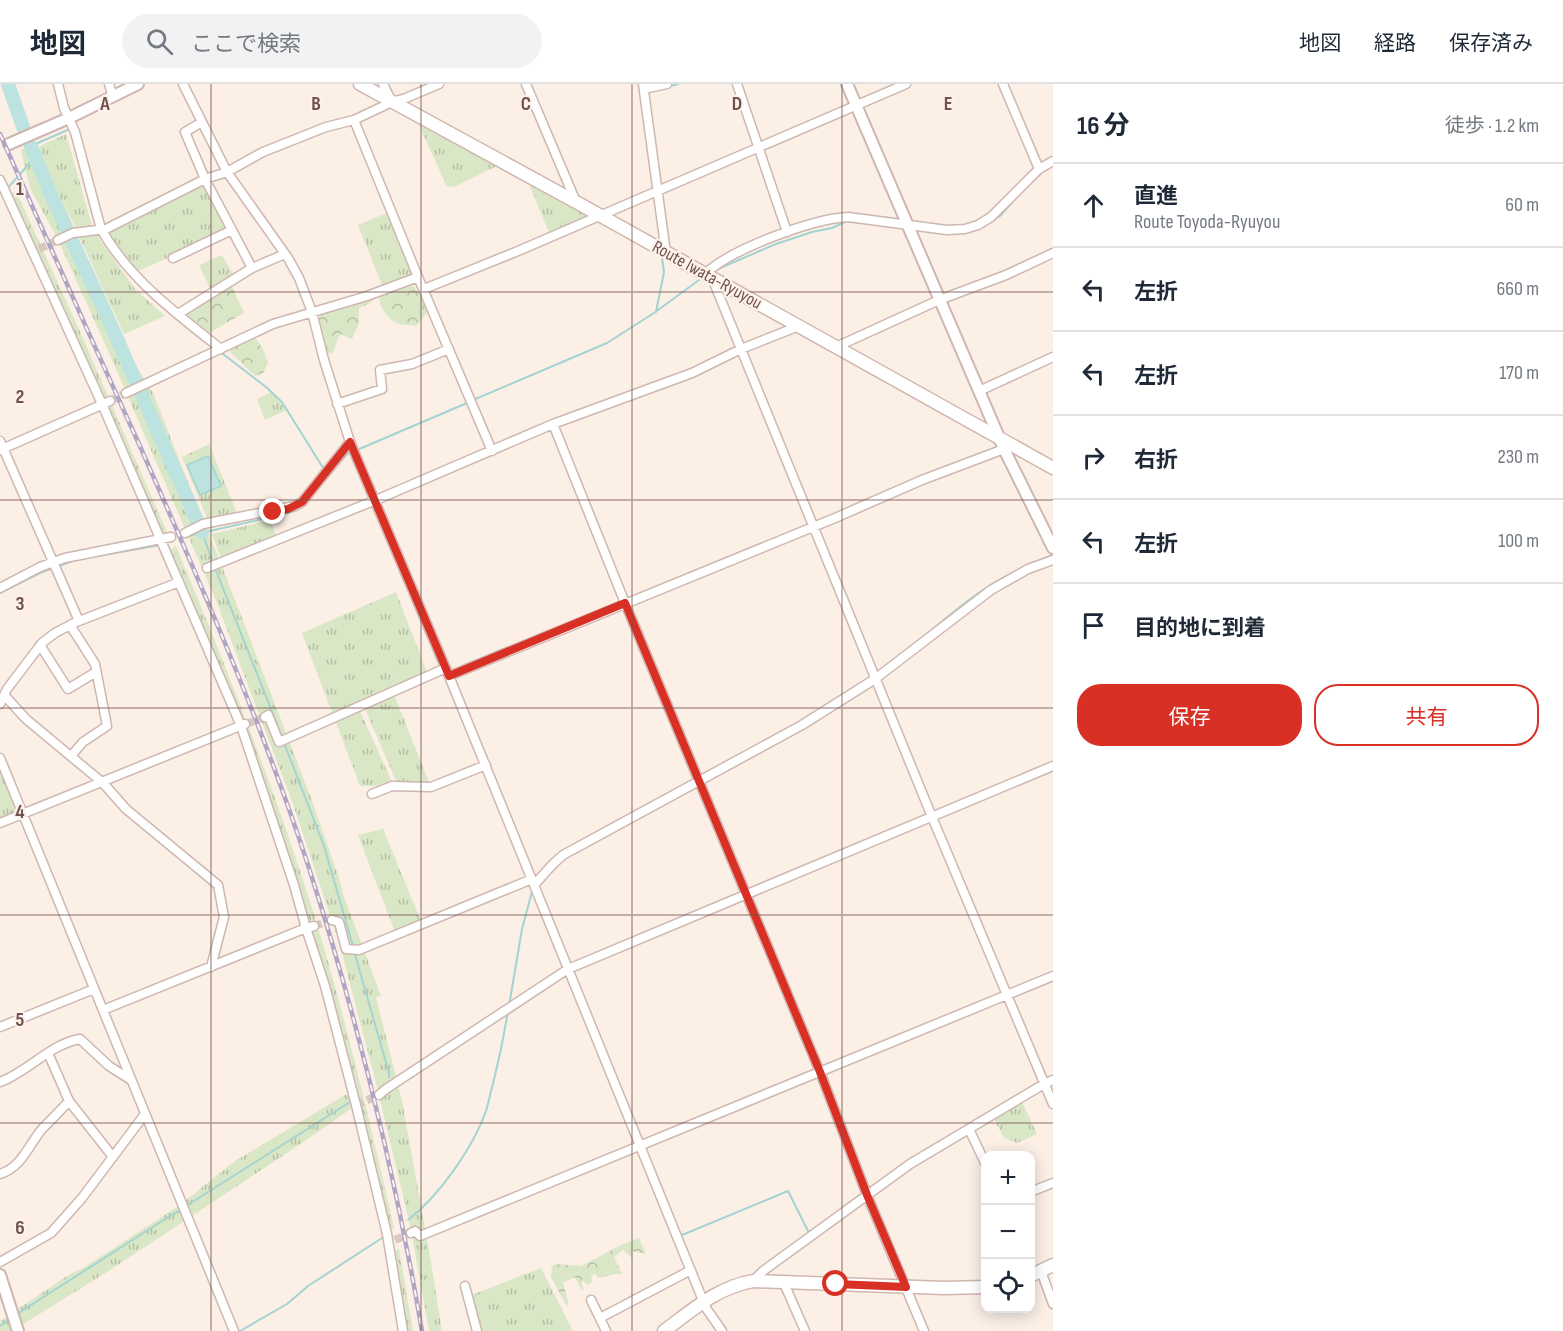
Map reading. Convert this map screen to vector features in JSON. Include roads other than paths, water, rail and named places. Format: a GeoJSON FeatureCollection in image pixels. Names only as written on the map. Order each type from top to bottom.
{"type":"FeatureCollection","features":[{"type":"Feature","properties":{"kind":"main road","name":"Route Iwata-Ryuyou"},"geometry":{"type":"LineString","coordinates":[[360,84],[799,326],[1002,444],[1053,468]]}},
{"type":"Feature","properties":{"kind":"main road"},"geometry":{"type":"LineString","coordinates":[[1035,1271],[1053,1265]]}},
{"type":"Feature","properties":{"kind":"main road"},"geometry":{"type":"LineString","coordinates":[[664,1331],[716,1293],[753,1281],[906,1287],[981,1287]]}},
{"type":"Feature","properties":{"kind":"street"},"geometry":{"type":"LineString","coordinates":[[58,84],[64,108],[75,132],[101,229],[108,242],[146,287],[221,349]]}},
{"type":"Feature","properties":{"kind":"street"},"geometry":{"type":"LineString","coordinates":[[110,84],[113,97]]}},
{"type":"Feature","properties":{"kind":"street"},"geometry":{"type":"LineString","coordinates":[[9,144],[138,84]]}},
{"type":"Feature","properties":{"kind":"street"},"geometry":{"type":"LineString","coordinates":[[183,84],[227,172],[285,254],[299,278],[312,312],[324,360],[350,442],[486,765],[704,1301],[713,1320],[722,1331]]}},
{"type":"Feature","properties":{"kind":"street"},"geometry":{"type":"LineString","coordinates":[[383,84],[392,102]]}},
{"type":"Feature","properties":{"kind":"street"},"geometry":{"type":"LineString","coordinates":[[58,240],[73,232],[106,229],[205,180],[227,172],[263,152],[326,127],[354,120],[439,84]]}},
{"type":"Feature","properties":{"kind":"street"},"geometry":{"type":"LineString","coordinates":[[526,84],[576,202]]}},
{"type":"Feature","properties":{"kind":"street"},"geometry":{"type":"LineString","coordinates":[[666,253],[644,87],[667,84]]}},
{"type":"Feature","properties":{"kind":"street"},"geometry":{"type":"LineString","coordinates":[[737,84],[787,232]]}},
{"type":"Feature","properties":{"kind":"street"},"geometry":{"type":"LineString","coordinates":[[847,84],[1002,444],[1053,548]]}},
{"type":"Feature","properties":{"kind":"street"},"geometry":{"type":"LineString","coordinates":[[424,289],[519,251],[906,84]]}},
{"type":"Feature","properties":{"kind":"street"},"geometry":{"type":"LineString","coordinates":[[1003,84],[1039,169]]}},
{"type":"Feature","properties":{"kind":"street"},"geometry":{"type":"LineString","coordinates":[[354,120],[492,451]]}},
{"type":"Feature","properties":{"kind":"street"},"geometry":{"type":"LineString","coordinates":[[202,122],[185,132],[205,180],[252,268]]}},
{"type":"Feature","properties":{"kind":"street"},"geometry":{"type":"LineString","coordinates":[[1053,161],[1039,169],[991,217],[978,225],[965,229],[946,230],[848,217],[837,218],[787,232],[743,250],[712,267],[708,276],[741,350],[1007,995],[1049,1082],[1053,1104]]}},
{"type":"Feature","properties":{"kind":"street"},"geometry":{"type":"LineString","coordinates":[[0,180],[36,250],[106,402],[179,582],[243,725],[293,882],[310,927],[392,1241],[403,1331]]}},
{"type":"Feature","properties":{"kind":"street"},"geometry":{"type":"LineString","coordinates":[[173,258],[232,230]]}},
{"type":"Feature","properties":{"kind":"street"},"geometry":{"type":"LineString","coordinates":[[836,347],[939,300],[1006,275],[1053,253]]}},
{"type":"Feature","properties":{"kind":"street"},"geometry":{"type":"LineString","coordinates":[[178,314],[252,268],[285,254]]}},
{"type":"Feature","properties":{"kind":"street"},"geometry":{"type":"LineString","coordinates":[[126,393],[273,324],[367,296],[418,277]]}},
{"type":"Feature","properties":{"kind":"street"},"geometry":{"type":"LineString","coordinates":[[207,568],[376,500],[554,424],[692,373],[799,326]]}},
{"type":"Feature","properties":{"kind":"street"},"geometry":{"type":"LineString","coordinates":[[338,404],[382,389],[380,370],[412,364],[449,349]]}},
{"type":"Feature","properties":{"kind":"street"},"geometry":{"type":"LineString","coordinates":[[979,392],[1053,357]]}},
{"type":"Feature","properties":{"kind":"street"},"geometry":{"type":"LineString","coordinates":[[79,621],[1,447],[106,402]]}},
{"type":"Feature","properties":{"kind":"street"},"geometry":{"type":"LineString","coordinates":[[554,424],[625,603],[747,894],[924,1331]]}},
{"type":"Feature","properties":{"kind":"street"},"geometry":{"type":"LineString","coordinates":[[185,533],[203,524],[295,506],[302,502],[350,442]]}},
{"type":"Feature","properties":{"kind":"street"},"geometry":{"type":"LineString","coordinates":[[265,717],[268,715],[279,742],[447,672],[877,501],[1002,444]]}},
{"type":"Feature","properties":{"kind":"street"},"geometry":{"type":"LineString","coordinates":[[0,588],[65,558],[171,537]]}},
{"type":"Feature","properties":{"kind":"street"},"geometry":{"type":"LineString","coordinates":[[332,920],[339,922],[346,949],[359,950],[533,882],[563,855],[802,725],[875,679],[991,590],[1028,569],[1053,560]]}},
{"type":"Feature","properties":{"kind":"street"},"geometry":{"type":"LineString","coordinates":[[179,582],[79,621],[55,633],[40,645],[7,689],[2,700],[103,783],[126,809],[218,885],[224,917],[211,967]]}},
{"type":"Feature","properties":{"kind":"street"},"geometry":{"type":"LineString","coordinates":[[70,625],[95,664],[107,726],[82,742],[71,756]]}},
{"type":"Feature","properties":{"kind":"street"},"geometry":{"type":"LineString","coordinates":[[40,645],[68,689],[96,672]]}},
{"type":"Feature","properties":{"kind":"street"},"geometry":{"type":"LineString","coordinates":[[0,823],[243,725]]}},
{"type":"Feature","properties":{"kind":"street"},"geometry":{"type":"LineString","coordinates":[[0,758],[234,1331]]}},
{"type":"Feature","properties":{"kind":"street"},"geometry":{"type":"LineString","coordinates":[[372,794],[392,786],[431,787],[486,765]]}},
{"type":"Feature","properties":{"kind":"street"},"geometry":{"type":"LineString","coordinates":[[379,1095],[568,969],[1053,766]]}},
{"type":"Feature","properties":{"kind":"street"},"geometry":{"type":"LineString","coordinates":[[103,1010],[310,927]]}},
{"type":"Feature","properties":{"kind":"street"},"geometry":{"type":"LineString","coordinates":[[411,1233],[415,1231],[420,1236],[1053,976]]}},
{"type":"Feature","properties":{"kind":"street"},"geometry":{"type":"LineString","coordinates":[[0,1027],[94,989]]}},
{"type":"Feature","properties":{"kind":"street"},"geometry":{"type":"LineString","coordinates":[[0,1082],[20,1072],[69,1040],[80,1039],[109,1066],[131,1080]]}},
{"type":"Feature","properties":{"kind":"street"},"geometry":{"type":"LineString","coordinates":[[48,1053],[69,1101],[113,1157]]}},
{"type":"Feature","properties":{"kind":"street"},"geometry":{"type":"LineString","coordinates":[[753,1281],[763,1271],[910,1164],[1049,1082]]}},
{"type":"Feature","properties":{"kind":"street"},"geometry":{"type":"LineString","coordinates":[[0,1174],[9,1171],[20,1161],[41,1131],[69,1101]]}},
{"type":"Feature","properties":{"kind":"street"},"geometry":{"type":"LineString","coordinates":[[0,1262],[51,1233],[82,1198],[145,1114]]}},
{"type":"Feature","properties":{"kind":"street"},"geometry":{"type":"LineString","coordinates":[[969,1129],[981,1154]]}},
{"type":"Feature","properties":{"kind":"street"},"geometry":{"type":"LineString","coordinates":[[1035,1190],[1053,1183]]}},
{"type":"Feature","properties":{"kind":"street"},"geometry":{"type":"LineString","coordinates":[[600,1318],[691,1269]]}},
{"type":"Feature","properties":{"kind":"street"},"geometry":{"type":"LineString","coordinates":[[1035,1273],[1053,1305]]}},
{"type":"Feature","properties":{"kind":"street"},"geometry":{"type":"LineString","coordinates":[[0,1275],[18,1331]]}},
{"type":"Feature","properties":{"kind":"street"},"geometry":{"type":"LineString","coordinates":[[783,1281],[805,1331]]}},
{"type":"Feature","properties":{"kind":"street"},"geometry":{"type":"LineString","coordinates":[[465,1286],[477,1331]]}},
{"type":"Feature","properties":{"kind":"street"},"geometry":{"type":"LineString","coordinates":[[591,1300],[606,1331]]}},
{"type":"Feature","properties":{"kind":"water"},"geometry":{"type":"Polygon","coordinates":[[[208,456],[221,486],[200,495],[187,465],[208,456]]]}},
{"type":"Feature","properties":{"kind":"waterway"},"geometry":{"type":"LineString","coordinates":[[8,84],[23,127]]}},
{"type":"Feature","properties":{"kind":"waterway"},"geometry":{"type":"LineString","coordinates":[[670,86],[678,84]]}},
{"type":"Feature","properties":{"kind":"waterway"},"geometry":{"type":"LineString","coordinates":[[6,190],[35,157],[33,145],[70,129]]}},
{"type":"Feature","properties":{"kind":"waterway"},"geometry":{"type":"LineString","coordinates":[[31,147],[202,532]]}},
{"type":"Feature","properties":{"kind":"waterway"},"geometry":{"type":"LineString","coordinates":[[993,220],[1000,216],[1015,199]]}},
{"type":"Feature","properties":{"kind":"waterway"},"geometry":{"type":"LineString","coordinates":[[718,269],[776,244],[832,228],[847,221]]}},
{"type":"Feature","properties":{"kind":"waterway"},"geometry":{"type":"LineString","coordinates":[[97,233],[105,242]]}},
{"type":"Feature","properties":{"kind":"waterway"},"geometry":{"type":"LineString","coordinates":[[656,312],[664,272],[662,258]]}},
{"type":"Feature","properties":{"kind":"waterway"},"geometry":{"type":"LineString","coordinates":[[473,400],[607,343],[654,313],[699,280]]}},
{"type":"Feature","properties":{"kind":"waterway"},"geometry":{"type":"LineString","coordinates":[[143,288],[152,297]]}},
{"type":"Feature","properties":{"kind":"waterway"},"geometry":{"type":"LineString","coordinates":[[219,351],[282,402],[325,471]]}},
{"type":"Feature","properties":{"kind":"waterway"},"geometry":{"type":"LineString","coordinates":[[357,450],[467,403]]}},
{"type":"Feature","properties":{"kind":"waterway"},"geometry":{"type":"LineString","coordinates":[[327,478],[351,452]]}},
{"type":"Feature","properties":{"kind":"waterway"},"geometry":{"type":"LineString","coordinates":[[188,536],[296,510]]}},
{"type":"Feature","properties":{"kind":"waterway"},"geometry":{"type":"LineString","coordinates":[[202,532],[213,563]]}},
{"type":"Feature","properties":{"kind":"waterway"},"geometry":{"type":"LineString","coordinates":[[165,543],[172,541]]}},
{"type":"Feature","properties":{"kind":"waterway"},"geometry":{"type":"LineString","coordinates":[[0,593],[40,573],[75,560],[160,545]]}},
{"type":"Feature","properties":{"kind":"waterway"},"geometry":{"type":"LineString","coordinates":[[1038,561],[1053,555]]}},
{"type":"Feature","properties":{"kind":"waterway"},"geometry":{"type":"LineString","coordinates":[[215,568],[324,846],[353,946]]}},
{"type":"Feature","properties":{"kind":"waterway"},"geometry":{"type":"LineString","coordinates":[[918,641],[975,596],[1011,574]]}},
{"type":"Feature","properties":{"kind":"waterway"},"geometry":{"type":"LineString","coordinates":[[763,742],[784,730]]}},
{"type":"Feature","properties":{"kind":"waterway"},"geometry":{"type":"LineString","coordinates":[[509,1006],[522,929],[533,888]]}},
{"type":"Feature","properties":{"kind":"waterway"},"geometry":{"type":"LineString","coordinates":[[354,951],[389,1077]]}},
{"type":"Feature","properties":{"kind":"waterway"},"geometry":{"type":"LineString","coordinates":[[408,1220],[443,1185],[473,1140],[487,1108],[508,1011]]}},
{"type":"Feature","properties":{"kind":"waterway"},"geometry":{"type":"LineString","coordinates":[[186,1206],[350,1102]]}},
{"type":"Feature","properties":{"kind":"waterway"},"geometry":{"type":"LineString","coordinates":[[682,1235],[788,1191],[809,1233]]}},
{"type":"Feature","properties":{"kind":"waterway"},"geometry":{"type":"LineString","coordinates":[[842,1208],[864,1192]]}},
{"type":"Feature","properties":{"kind":"waterway"},"geometry":{"type":"LineString","coordinates":[[17,1314],[182,1210]]}},
{"type":"Feature","properties":{"kind":"waterway"},"geometry":{"type":"LineString","coordinates":[[240,1331],[287,1304],[308,1286],[382,1238]]}},
{"type":"Feature","properties":{"kind":"waterway"},"geometry":{"type":"LineString","coordinates":[[0,1326],[10,1319]]}},
{"type":"Feature","properties":{"kind":"tunnel"},"geometry":{"type":"LineString","coordinates":[[39,249],[58,240]]}},
{"type":"Feature","properties":{"kind":"tunnel"},"geometry":{"type":"LineString","coordinates":[[110,401],[126,393]]}},
{"type":"Feature","properties":{"kind":"tunnel"},"geometry":{"type":"LineString","coordinates":[[246,724],[265,717]]}},
{"type":"Feature","properties":{"kind":"tunnel"},"geometry":{"type":"LineString","coordinates":[[314,926],[332,920]]}},
{"type":"Feature","properties":{"kind":"tunnel"},"geometry":{"type":"LineString","coordinates":[[356,1105],[379,1095]]}},
{"type":"Feature","properties":{"kind":"tunnel"},"geometry":{"type":"LineString","coordinates":[[395,1240],[411,1233]]}},
{"type":"Feature","properties":{"kind":"railway"},"geometry":{"type":"LineString","coordinates":[[0,134],[207,600],[290,811],[343,980],[373,1096],[400,1213],[422,1331]]}}]}
